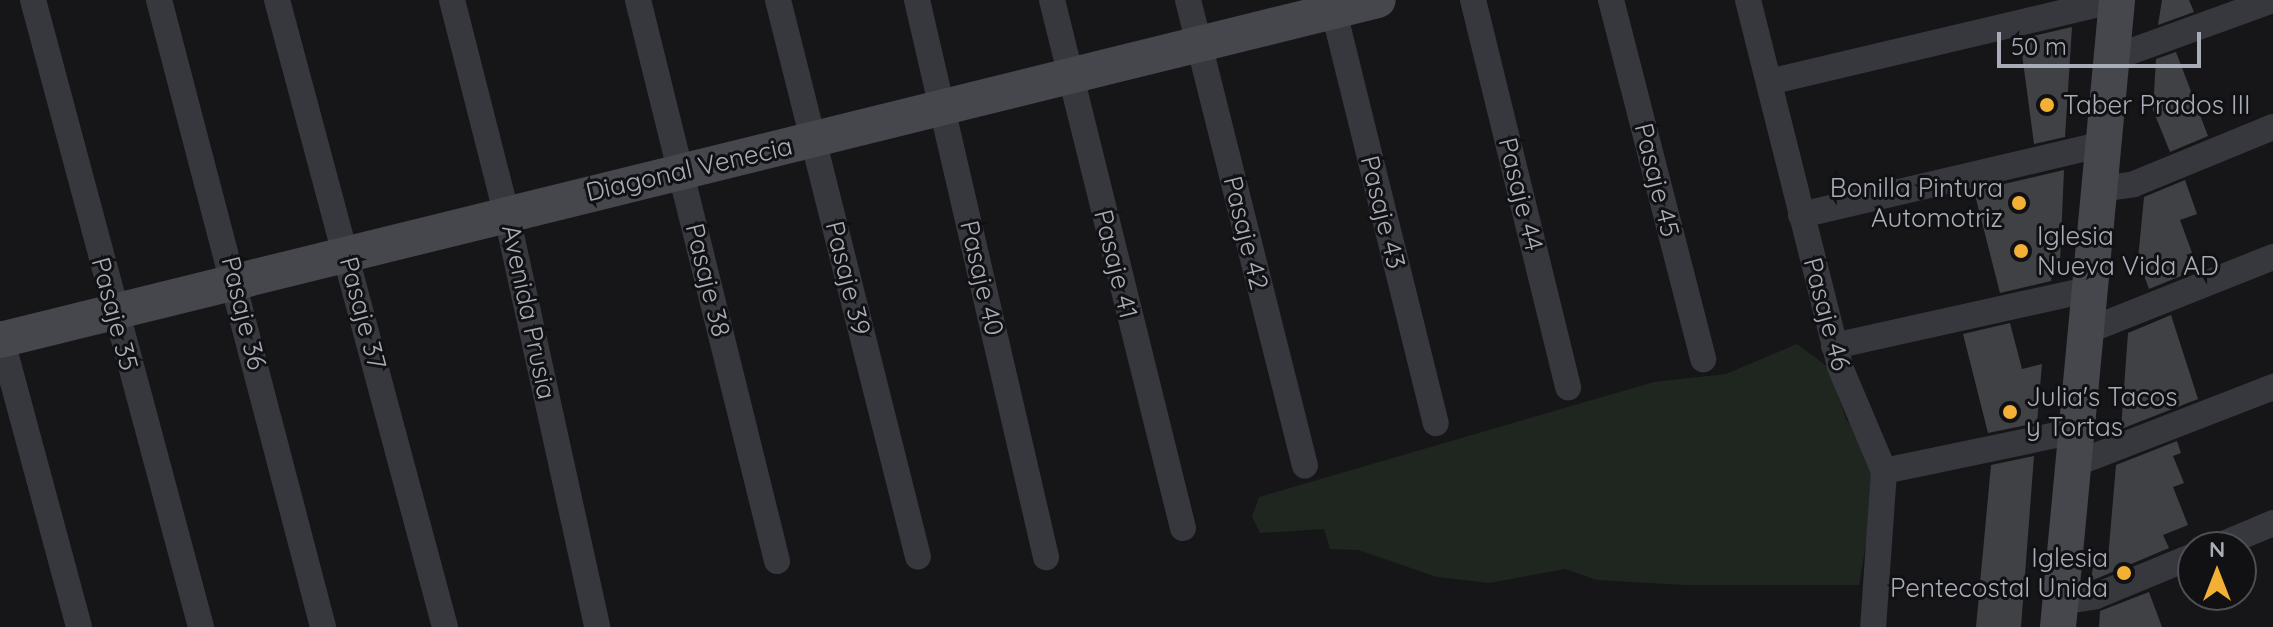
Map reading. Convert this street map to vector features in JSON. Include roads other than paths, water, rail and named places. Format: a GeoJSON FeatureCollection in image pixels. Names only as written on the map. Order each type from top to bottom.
{"type":"FeatureCollection","features":[{"type":"Feature","properties":{"kind":"street","name":"Pasaje 35"},"geometry":{"type":"LineString","coordinates":[[33,0],[114,312],[201,627]]}},
{"type":"Feature","properties":{"kind":"street","name":"Pasaje 36"},"geometry":{"type":"LineString","coordinates":[[159,0],[236,278],[323,627]]}},
{"type":"Feature","properties":{"kind":"street","name":"Pasaje 37"},"geometry":{"type":"LineString","coordinates":[[277,0],[445,627]]}},
{"type":"Feature","properties":{"kind":"street","name":"Avenida Prusia"},"geometry":{"type":"LineString","coordinates":[[452,0],[506,212],[597,627]]}},
{"type":"Feature","properties":{"kind":"street","name":"Pasaje 38"},"geometry":{"type":"LineString","coordinates":[[638,0],[777,561]]}},
{"type":"Feature","properties":{"kind":"street","name":"Pasaje 39"},"geometry":{"type":"LineString","coordinates":[[778,0],[918,557]]}},
{"type":"Feature","properties":{"kind":"street","name":"Pasaje 40"},"geometry":{"type":"LineString","coordinates":[[917,0],[1046,557]]}},
{"type":"Feature","properties":{"kind":"street","name":"Pasaje 41"},"geometry":{"type":"LineString","coordinates":[[1052,0],[1183,528]]}},
{"type":"Feature","properties":{"kind":"street","name":"Pasaje 42"},"geometry":{"type":"LineString","coordinates":[[1188,0],[1305,466]]}},
{"type":"Feature","properties":{"kind":"street","name":"Diagonal Venecia"},"geometry":{"type":"LineString","coordinates":[[0,338],[506,212],[1070,79],[1199,46],[1333,6],[1378,0]]}},
{"type":"Feature","properties":{"kind":"street","name":"Pasaje 44"},"geometry":{"type":"LineString","coordinates":[[1473,0],[1568,388]]}},
{"type":"Feature","properties":{"kind":"street","name":"Pasaje 45"},"geometry":{"type":"LineString","coordinates":[[1611,0],[1703,359]]}},
{"type":"Feature","properties":{"kind":"street","name":"Pasaje 46"},"geometry":{"type":"LineString","coordinates":[[1748,0],[1834,346],[1884,471],[1873,627]]}},
{"type":"Feature","properties":{"kind":"street"},"geometry":{"type":"LineString","coordinates":[[1769,82],[2116,0],[2059,615]]}},
{"type":"Feature","properties":{"kind":"street"},"geometry":{"type":"LineString","coordinates":[[2110,59],[2273,0]]}},
{"type":"Feature","properties":{"kind":"street","name":"Pasaje 43"},"geometry":{"type":"LineString","coordinates":[[1333,6],[1436,423]]}},
{"type":"Feature","properties":{"kind":"street"},"geometry":{"type":"LineString","coordinates":[[2100,189],[2134,184],[2273,127]]}},
{"type":"Feature","properties":{"kind":"street"},"geometry":{"type":"LineString","coordinates":[[1801,215],[2103,144]]}},
{"type":"Feature","properties":{"kind":"street"},"geometry":{"type":"LineString","coordinates":[[2087,331],[2273,257]]}},
{"type":"Feature","properties":{"kind":"street"},"geometry":{"type":"LineString","coordinates":[[1834,346],[2091,289]]}},
{"type":"Feature","properties":{"kind":"street"},"geometry":{"type":"LineString","coordinates":[[0,338],[79,627]]}},
{"type":"Feature","properties":{"kind":"street"},"geometry":{"type":"LineString","coordinates":[[1884,471],[2074,448],[2273,387]]}},
{"type":"Feature","properties":{"kind":"street"},"geometry":{"type":"LineString","coordinates":[[2254,531],[2273,523]]}},
{"type":"Feature","properties":{"kind":"street"},"geometry":{"type":"LineString","coordinates":[[2059,615],[2177,563]]}},
{"type":"Feature","properties":{"kind":"place","name":"Taber Prados III"},"geometry":{"type":"Point","coordinates":[2047,105]}},
{"type":"Feature","properties":{"kind":"place","name":"Bonilla Pintura Automotriz"},"geometry":{"type":"Point","coordinates":[2019,203]}},
{"type":"Feature","properties":{"kind":"place","name":"Iglesia Nueva Vida AD"},"geometry":{"type":"Point","coordinates":[2021,251]}},
{"type":"Feature","properties":{"kind":"place","name":"Julia's Tacos y Tortas"},"geometry":{"type":"Point","coordinates":[2010,412]}},
{"type":"Feature","properties":{"kind":"place","name":"Iglesia Pentecostal Unida"},"geometry":{"type":"Point","coordinates":[2124,573]}}]}
